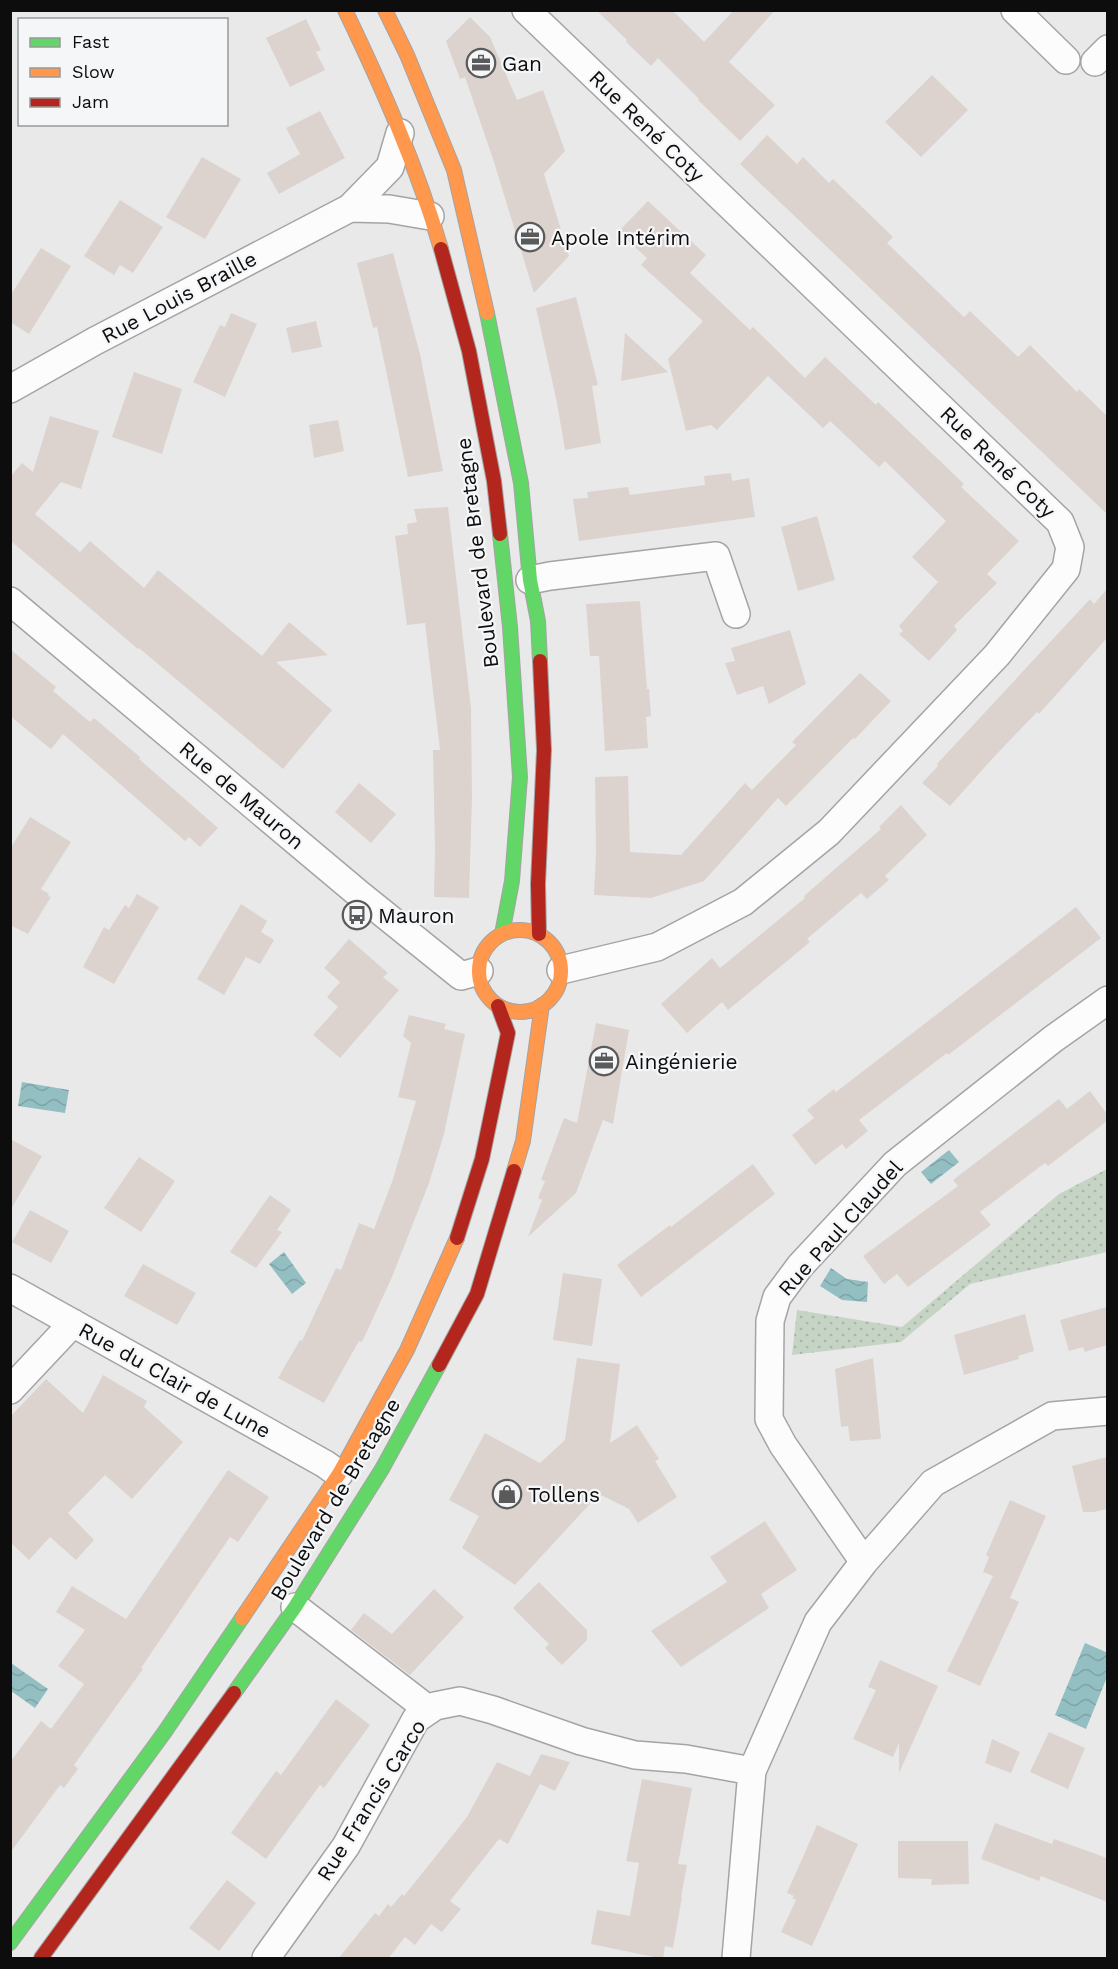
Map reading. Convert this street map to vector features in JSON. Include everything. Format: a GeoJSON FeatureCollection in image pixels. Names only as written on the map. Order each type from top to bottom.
{"type":"FeatureCollection","features":[{"type":"Feature","properties":{"kind":"main road","name":"Boulevard de Bretagne"},"geometry":{"type":"LineString","coordinates":[[345,10],[374,70],[420,182],[471,361],[494,481],[510,627],[520,777],[512,881],[502,934]]}},
{"type":"Feature","properties":{"kind":"main road"},"geometry":{"type":"LineString","coordinates":[[385,10],[407,55],[454,170],[484,296],[521,483],[530,580],[538,621],[544,750],[538,934]]}},
{"type":"Feature","properties":{"kind":"main road"},"geometry":{"type":"LineString","coordinates":[[520,930],[538,934],[555,949],[561,970],[552,996],[542,1005],[520,1012],[498,1006],[488,996],[481,984],[479,971],[480,960],[492,940],[502,934],[520,930]]}},
{"type":"Feature","properties":{"kind":"main road","name":"Boulevard de Bretagne"},"geometry":{"type":"LineString","coordinates":[[41,1959],[200,1744],[295,1607],[382,1469],[477,1294],[523,1141],[542,1005]]}},
{"type":"Feature","properties":{"kind":"main road","name":"Boulevard de Bretagne"},"geometry":{"type":"LineString","coordinates":[[10,1943],[164,1733],[339,1474],[407,1350],[457,1239],[482,1159],[507,1033],[498,1006]]}},
{"type":"Feature","properties":{"kind":"street","name":"Rue René Coty"},"geometry":{"type":"LineString","coordinates":[[526,10],[1060,522],[1070,547],[1066,568],[997,655],[820,839],[743,902],[657,947],[561,970]]}},
{"type":"Feature","properties":{"kind":"street"},"geometry":{"type":"LineString","coordinates":[[1015,10],[1066,60]]}},
{"type":"Feature","properties":{"kind":"street","name":"Rue Louis Braille"},"geometry":{"type":"LineString","coordinates":[[10,389],[94,341],[350,208],[390,167],[400,134]]}},
{"type":"Feature","properties":{"kind":"street","name":"Rue Louis Braille"},"geometry":{"type":"LineString","coordinates":[[350,208],[389,208],[430,216]]}},
{"type":"Feature","properties":{"kind":"street"},"geometry":{"type":"LineString","coordinates":[[530,580],[716,556],[736,614]]}},
{"type":"Feature","properties":{"kind":"street","name":"Rue de Mauron"},"geometry":{"type":"LineString","coordinates":[[10,601],[114,690],[268,815],[359,894],[461,976],[479,971]]}},
{"type":"Feature","properties":{"kind":"street","name":"Rue Paul Claudel"},"geometry":{"type":"LineString","coordinates":[[864,1562],[783,1445],[769,1419],[770,1321],[777,1297],[800,1266],[895,1164],[1107,1000]]}},
{"type":"Feature","properties":{"kind":"street","name":"Rue du Clair de Lune"},"geometry":{"type":"LineString","coordinates":[[10,1288],[339,1474]]}},
{"type":"Feature","properties":{"kind":"street"},"geometry":{"type":"LineString","coordinates":[[10,1390],[73,1323]]}},
{"type":"Feature","properties":{"kind":"street"},"geometry":{"type":"LineString","coordinates":[[736,1959],[752,1771],[818,1622],[864,1562],[933,1483],[1052,1416],[1107,1411]]}},
{"type":"Feature","properties":{"kind":"street"},"geometry":{"type":"LineString","coordinates":[[295,1607],[429,1710]]}},
{"type":"Feature","properties":{"kind":"street","name":"Rue Francis Carco"},"geometry":{"type":"LineString","coordinates":[[266,1959],[346,1846],[416,1719],[435,1706],[460,1701],[493,1710],[581,1742],[636,1755],[686,1759],[752,1771]]}},
{"type":"Feature","properties":{"kind":"green space"},"geometry":{"type":"Polygon","coordinates":[[[1107,1169],[1107,1252],[970,1284],[901,1342],[792,1355],[797,1310],[902,1327],[1059,1194],[1107,1169]]]}},
{"type":"Feature","properties":{"kind":"water"},"geometry":{"type":"Polygon","coordinates":[[[22,1082],[69,1090],[65,1113],[18,1106],[22,1082]]]}},
{"type":"Feature","properties":{"kind":"water"},"geometry":{"type":"Polygon","coordinates":[[[949,1150],[959,1162],[931,1184],[921,1172],[949,1150]]]}},
{"type":"Feature","properties":{"kind":"water"},"geometry":{"type":"Polygon","coordinates":[[[284,1252],[306,1283],[292,1294],[269,1264],[284,1252]]]}},
{"type":"Feature","properties":{"kind":"water"},"geometry":{"type":"Polygon","coordinates":[[[831,1268],[847,1279],[868,1282],[867,1302],[842,1300],[820,1286],[831,1268]]]}},
{"type":"Feature","properties":{"kind":"water"},"geometry":{"type":"Polygon","coordinates":[[[1085,1643],[1108,1653],[1107,1677],[1086,1729],[1055,1715],[1085,1643]]]}},
{"type":"Feature","properties":{"kind":"water"},"geometry":{"type":"Polygon","coordinates":[[[11,1663],[48,1689],[35,1708],[11,1691],[11,1663]]]}},
{"type":"Feature","properties":{"kind":"building"},"geometry":{"type":"Polygon","coordinates":[[[596,10],[672,10],[704,42],[734,10],[775,10],[729,62],[775,105],[740,141],[658,58],[651,66],[596,10]]]}},
{"type":"Feature","properties":{"kind":"building"},"geometry":{"type":"Polygon","coordinates":[[[470,17],[490,37],[517,100],[543,90],[565,151],[544,174],[569,256],[534,293],[465,77],[460,79],[446,41],[470,17]]]}},
{"type":"Feature","properties":{"kind":"building"},"geometry":{"type":"Polygon","coordinates":[[[306,19],[321,50],[316,52],[325,70],[290,87],[266,38],[306,19]]]}},
{"type":"Feature","properties":{"kind":"building"},"geometry":{"type":"Polygon","coordinates":[[[932,75],[968,110],[921,157],[885,122],[932,75]]]}},
{"type":"Feature","properties":{"kind":"building"},"geometry":{"type":"Polygon","coordinates":[[[320,111],[345,158],[279,194],[267,173],[300,154],[286,128],[320,111]]]}},
{"type":"Feature","properties":{"kind":"building"},"geometry":{"type":"Polygon","coordinates":[[[767,135],[797,164],[803,157],[829,183],[833,179],[893,237],[887,243],[964,317],[970,311],[1018,357],[1030,345],[1077,392],[1079,389],[1107,416],[1107,514],[740,164],[767,135]]]}},
{"type":"Feature","properties":{"kind":"building"},"geometry":{"type":"Polygon","coordinates":[[[202,157],[241,179],[205,239],[166,217],[202,157]]]}},
{"type":"Feature","properties":{"kind":"building"},"geometry":{"type":"Polygon","coordinates":[[[120,200],[163,227],[133,273],[120,265],[114,275],[84,256],[120,200]]]}},
{"type":"Feature","properties":{"kind":"building"},"geometry":{"type":"Polygon","coordinates":[[[648,201],[706,255],[690,273],[750,330],[753,327],[805,378],[825,357],[876,405],[878,402],[916,438],[964,484],[961,487],[1019,541],[987,574],[997,583],[954,626],[957,630],[929,661],[899,634],[903,631],[899,626],[938,582],[912,557],[946,521],[885,461],[879,467],[830,421],[823,428],[768,376],[717,430],[711,425],[686,431],[668,359],[703,321],[641,265],[647,258],[618,232],[648,201]]]}},
{"type":"Feature","properties":{"kind":"building"},"geometry":{"type":"Polygon","coordinates":[[[41,248],[71,266],[29,334],[10,322],[10,296],[41,248]]]}},
{"type":"Feature","properties":{"kind":"building"},"geometry":{"type":"Polygon","coordinates":[[[393,253],[420,354],[443,471],[408,477],[377,327],[373,328],[357,263],[393,253]]]}},
{"type":"Feature","properties":{"kind":"building"},"geometry":{"type":"Polygon","coordinates":[[[576,297],[598,385],[592,386],[601,443],[565,450],[536,308],[576,297]]]}},
{"type":"Feature","properties":{"kind":"building"},"geometry":{"type":"Polygon","coordinates":[[[231,313],[257,324],[225,397],[193,382],[220,325],[225,327],[231,313]]]}},
{"type":"Feature","properties":{"kind":"building"},"geometry":{"type":"Polygon","coordinates":[[[316,321],[322,347],[292,353],[286,328],[316,321]]]}},
{"type":"Feature","properties":{"kind":"building"},"geometry":{"type":"Polygon","coordinates":[[[625,333],[668,372],[621,381],[625,333]]]}},
{"type":"Feature","properties":{"kind":"building"},"geometry":{"type":"Polygon","coordinates":[[[134,372],[182,389],[162,454],[112,437],[134,372]]]}},
{"type":"Feature","properties":{"kind":"building"},"geometry":{"type":"Polygon","coordinates":[[[50,416],[99,431],[81,489],[61,482],[35,514],[80,552],[90,541],[144,588],[158,570],[262,656],[289,622],[328,655],[276,662],[332,710],[283,769],[12,542],[10,545],[10,477],[22,463],[33,472],[50,416]]]}},
{"type":"Feature","properties":{"kind":"building"},"geometry":{"type":"Polygon","coordinates":[[[338,420],[344,451],[314,458],[309,425],[338,420]]]}},
{"type":"Feature","properties":{"kind":"building"},"geometry":{"type":"Polygon","coordinates":[[[731,473],[732,481],[749,478],[755,517],[579,541],[573,499],[588,498],[587,492],[628,487],[630,495],[705,485],[704,476],[731,473]]]}},
{"type":"Feature","properties":{"kind":"building"},"geometry":{"type":"Polygon","coordinates":[[[448,507],[471,708],[472,796],[469,898],[434,897],[433,750],[440,750],[425,623],[407,625],[395,536],[408,534],[407,524],[417,522],[414,509],[448,507]]]}},
{"type":"Feature","properties":{"kind":"building"},"geometry":{"type":"Polygon","coordinates":[[[817,516],[835,580],[798,591],[781,527],[817,516]]]}},
{"type":"Feature","properties":{"kind":"building"},"geometry":{"type":"Polygon","coordinates":[[[1107,589],[1107,638],[1039,714],[1037,712],[950,806],[922,783],[1090,599],[1094,604],[1107,589]]]}},
{"type":"Feature","properties":{"kind":"building"},"geometry":{"type":"Polygon","coordinates":[[[640,601],[651,716],[646,717],[648,748],[605,751],[599,656],[590,656],[586,604],[640,601]]]}},
{"type":"Feature","properties":{"kind":"building"},"geometry":{"type":"Polygon","coordinates":[[[790,630],[806,684],[769,704],[763,686],[737,695],[725,663],[735,661],[731,648],[790,630]]]}},
{"type":"Feature","properties":{"kind":"building"},"geometry":{"type":"Polygon","coordinates":[[[10,649],[56,687],[53,691],[90,722],[94,718],[218,828],[200,847],[189,837],[185,841],[63,734],[51,749],[10,716],[10,649]]]}},
{"type":"Feature","properties":{"kind":"building"},"geometry":{"type":"Polygon","coordinates":[[[860,673],[891,701],[786,806],[778,798],[704,881],[651,898],[594,895],[595,777],[628,776],[630,852],[681,855],[745,783],[752,790],[796,745],[792,742],[860,673]]]}},
{"type":"Feature","properties":{"kind":"building"},"geometry":{"type":"Polygon","coordinates":[[[359,783],[396,814],[371,843],[335,812],[359,783]]]}},
{"type":"Feature","properties":{"kind":"building"},"geometry":{"type":"Polygon","coordinates":[[[901,805],[927,835],[885,876],[889,880],[867,899],[861,893],[807,939],[810,942],[728,1010],[722,1002],[687,1033],[661,1004],[712,958],[720,968],[805,898],[804,896],[881,829],[879,827],[901,805]]]}},
{"type":"Feature","properties":{"kind":"building"},"geometry":{"type":"Polygon","coordinates":[[[30,817],[71,842],[41,889],[51,897],[28,934],[10,925],[10,849],[30,817]]]}},
{"type":"Feature","properties":{"kind":"building"},"geometry":{"type":"Polygon","coordinates":[[[137,894],[159,907],[114,984],[83,967],[104,927],[109,930],[125,905],[129,908],[137,894]]]}},
{"type":"Feature","properties":{"kind":"building"},"geometry":{"type":"Polygon","coordinates":[[[241,904],[267,921],[261,932],[274,940],[260,964],[246,957],[224,995],[197,979],[241,904]]]}},
{"type":"Feature","properties":{"kind":"building"},"geometry":{"type":"Polygon","coordinates":[[[1076,907],[1101,938],[859,1120],[868,1131],[846,1149],[842,1144],[815,1165],[792,1135],[814,1118],[807,1110],[834,1089],[836,1092],[1076,907]]]}},
{"type":"Feature","properties":{"kind":"building"},"geometry":{"type":"Polygon","coordinates":[[[349,939],[388,973],[383,977],[399,990],[340,1058],[313,1035],[338,1007],[327,997],[340,982],[324,968],[349,939]]]}},
{"type":"Feature","properties":{"kind":"building"},"geometry":{"type":"Polygon","coordinates":[[[409,1015],[446,1024],[444,1029],[465,1034],[444,1134],[429,1183],[392,1277],[362,1342],[359,1341],[324,1403],[278,1378],[300,1340],[302,1341],[336,1268],[341,1270],[359,1223],[374,1229],[392,1182],[416,1101],[398,1097],[411,1043],[403,1036],[409,1015]]]}},
{"type":"Feature","properties":{"kind":"building"},"geometry":{"type":"Polygon","coordinates":[[[596,1023],[629,1030],[613,1124],[603,1120],[576,1193],[528,1237],[542,1200],[538,1198],[545,1181],[541,1180],[564,1118],[577,1123],[596,1023]]]}},
{"type":"Feature","properties":{"kind":"building"},"geometry":{"type":"Polygon","coordinates":[[[1090,1091],[1107,1114],[1107,1121],[1048,1166],[1045,1163],[980,1212],[991,1225],[908,1287],[897,1274],[884,1284],[863,1256],[958,1186],[953,1180],[1059,1099],[1067,1109],[1090,1091]]]}},
{"type":"Feature","properties":{"kind":"building"},"geometry":{"type":"Polygon","coordinates":[[[10,1139],[42,1156],[10,1211],[10,1139]]]}},
{"type":"Feature","properties":{"kind":"building"},"geometry":{"type":"Polygon","coordinates":[[[139,1157],[175,1181],[141,1232],[104,1208],[139,1157]]]}},
{"type":"Feature","properties":{"kind":"building"},"geometry":{"type":"Polygon","coordinates":[[[753,1164],[775,1194],[641,1297],[617,1265],[753,1164]]]}},
{"type":"Feature","properties":{"kind":"building"},"geometry":{"type":"Polygon","coordinates":[[[270,1195],[291,1210],[277,1230],[282,1232],[256,1268],[230,1252],[270,1195]]]}},
{"type":"Feature","properties":{"kind":"building"},"geometry":{"type":"Polygon","coordinates":[[[30,1210],[69,1231],[51,1263],[12,1242],[30,1210]]]}},
{"type":"Feature","properties":{"kind":"building"},"geometry":{"type":"Polygon","coordinates":[[[143,1264],[196,1293],[177,1325],[124,1296],[143,1264]]]}},
{"type":"Feature","properties":{"kind":"building"},"geometry":{"type":"Polygon","coordinates":[[[563,1273],[602,1279],[592,1346],[553,1340],[563,1273]]]}},
{"type":"Feature","properties":{"kind":"building"},"geometry":{"type":"Polygon","coordinates":[[[1107,1307],[1107,1345],[1085,1352],[1083,1347],[1069,1351],[1060,1320],[1107,1307]]]}},
{"type":"Feature","properties":{"kind":"building"},"geometry":{"type":"Polygon","coordinates":[[[1025,1314],[1034,1351],[1018,1356],[1019,1359],[964,1375],[954,1335],[1025,1314]]]}},
{"type":"Feature","properties":{"kind":"building"},"geometry":{"type":"Polygon","coordinates":[[[577,1358],[620,1364],[610,1443],[637,1425],[659,1459],[655,1461],[677,1497],[638,1523],[629,1509],[599,1494],[515,1585],[462,1548],[479,1516],[449,1500],[485,1433],[540,1463],[565,1440],[577,1358]]]}},
{"type":"Feature","properties":{"kind":"building"},"geometry":{"type":"Polygon","coordinates":[[[873,1358],[881,1439],[850,1441],[848,1426],[841,1427],[835,1369],[873,1358]]]}},
{"type":"Feature","properties":{"kind":"building"},"geometry":{"type":"Polygon","coordinates":[[[103,1375],[147,1401],[144,1407],[183,1442],[132,1499],[105,1475],[68,1513],[94,1540],[76,1560],[50,1537],[29,1560],[10,1542],[10,1417],[46,1379],[83,1413],[103,1375]]]}},
{"type":"Feature","properties":{"kind":"building"},"geometry":{"type":"Polygon","coordinates":[[[1107,1457],[1107,1509],[1083,1512],[1072,1466],[1107,1457]]]}},
{"type":"Feature","properties":{"kind":"building"},"geometry":{"type":"Polygon","coordinates":[[[228,1470],[269,1497],[238,1542],[230,1537],[141,1668],[143,1669],[74,1765],[78,1769],[64,1788],[60,1785],[10,1853],[10,1762],[41,1721],[51,1729],[84,1684],[58,1666],[85,1630],[56,1612],[72,1586],[126,1619],[228,1470]]]}},
{"type":"Feature","properties":{"kind":"building"},"geometry":{"type":"Polygon","coordinates":[[[1010,1500],[1046,1516],[1010,1598],[1019,1602],[980,1686],[947,1671],[993,1576],[983,1572],[989,1557],[986,1555],[1010,1500]]]}},
{"type":"Feature","properties":{"kind":"building"},"geometry":{"type":"Polygon","coordinates":[[[765,1521],[797,1570],[761,1594],[769,1608],[681,1667],[651,1631],[727,1582],[710,1557],[765,1521]]]}},
{"type":"Feature","properties":{"kind":"building"},"geometry":{"type":"Polygon","coordinates":[[[539,1582],[587,1630],[587,1640],[562,1665],[545,1648],[549,1644],[513,1608],[539,1582]]]}},
{"type":"Feature","properties":{"kind":"building"},"geometry":{"type":"Polygon","coordinates":[[[434,1589],[464,1617],[410,1675],[351,1630],[364,1613],[392,1634],[434,1589]]]}},
{"type":"Feature","properties":{"kind":"building"},"geometry":{"type":"Polygon","coordinates":[[[880,1660],[938,1686],[899,1773],[899,1743],[893,1757],[853,1739],[876,1690],[868,1687],[880,1660]]]}},
{"type":"Feature","properties":{"kind":"building"},"geometry":{"type":"Polygon","coordinates":[[[336,1699],[370,1725],[324,1788],[320,1785],[266,1859],[231,1833],[276,1771],[281,1775],[336,1699]]]}},
{"type":"Feature","properties":{"kind":"building"},"geometry":{"type":"Polygon","coordinates":[[[1049,1732],[1085,1748],[1068,1789],[1030,1772],[1049,1732]]]}},
{"type":"Feature","properties":{"kind":"building"},"geometry":{"type":"Polygon","coordinates":[[[992,1739],[1020,1752],[1011,1773],[985,1763],[992,1739]]]}},
{"type":"Feature","properties":{"kind":"building"},"geometry":{"type":"Polygon","coordinates":[[[541,1754],[570,1762],[555,1791],[540,1784],[508,1844],[499,1839],[450,1901],[461,1909],[442,1932],[431,1924],[415,1945],[405,1937],[388,1959],[338,1959],[375,1913],[379,1916],[388,1904],[391,1907],[402,1894],[404,1896],[467,1817],[497,1762],[530,1776],[541,1754]]]}},
{"type":"Feature","properties":{"kind":"building"},"geometry":{"type":"Polygon","coordinates":[[[642,1779],[692,1788],[678,1864],[687,1865],[682,1897],[673,1948],[665,1946],[663,1959],[591,1944],[597,1910],[630,1916],[639,1863],[626,1861],[642,1779]]]}},
{"type":"Feature","properties":{"kind":"building"},"geometry":{"type":"Polygon","coordinates":[[[995,1823],[1052,1844],[1054,1839],[1107,1858],[1107,1902],[1041,1876],[1039,1881],[981,1859],[995,1823]]]}},
{"type":"Feature","properties":{"kind":"building"},"geometry":{"type":"Polygon","coordinates":[[[817,1825],[858,1844],[812,1946],[781,1932],[796,1900],[792,1898],[794,1896],[787,1893],[817,1825]]]}},
{"type":"Feature","properties":{"kind":"building"},"geometry":{"type":"Polygon","coordinates":[[[898,1841],[968,1841],[969,1884],[931,1885],[932,1879],[898,1878],[898,1841]]]}},
{"type":"Feature","properties":{"kind":"building"},"geometry":{"type":"Polygon","coordinates":[[[227,1880],[256,1903],[219,1951],[189,1928],[227,1880]]]}},
{"type":"Feature","properties":{"kind":"traffic: fast"},"geometry":{"type":"LineString","coordinates":[[487,313],[521,483],[530,580],[538,621],[540,661]]}},
{"type":"Feature","properties":{"kind":"traffic: fast"},"geometry":{"type":"LineString","coordinates":[[500,534],[510,627],[520,777],[512,881],[502,934]]}},
{"type":"Feature","properties":{"kind":"traffic: fast"},"geometry":{"type":"LineString","coordinates":[[234,1693],[295,1607],[382,1469],[439,1365]]}},
{"type":"Feature","properties":{"kind":"traffic: fast"},"geometry":{"type":"LineString","coordinates":[[10,1943],[164,1733],[242,1618]]}},
{"type":"Feature","properties":{"kind":"traffic: slow"},"geometry":{"type":"LineString","coordinates":[[345,10],[398,127],[432,218],[441,249]]}},
{"type":"Feature","properties":{"kind":"traffic: slow"},"geometry":{"type":"LineString","coordinates":[[385,10],[407,55],[454,170],[487,313]]}},
{"type":"Feature","properties":{"kind":"traffic: slow"},"geometry":{"type":"LineString","coordinates":[[520,930],[536,933],[549,942],[558,955],[561,971],[558,987],[549,1000],[536,1009],[520,1012],[504,1009],[491,1000],[482,987],[479,971],[482,955],[491,942],[504,933],[520,930]]}},
{"type":"Feature","properties":{"kind":"traffic: slow"},"geometry":{"type":"LineString","coordinates":[[514,1171],[523,1141],[542,1005]]}},
{"type":"Feature","properties":{"kind":"traffic: slow"},"geometry":{"type":"LineString","coordinates":[[242,1618],[339,1474],[407,1350],[457,1238]]}},
{"type":"Feature","properties":{"kind":"traffic: jam"},"geometry":{"type":"LineString","coordinates":[[441,249],[469,351],[494,481],[500,534]]}},
{"type":"Feature","properties":{"kind":"traffic: jam"},"geometry":{"type":"LineString","coordinates":[[539,934],[538,884],[544,750],[540,661]]}},
{"type":"Feature","properties":{"kind":"traffic: jam"},"geometry":{"type":"LineString","coordinates":[[457,1238],[482,1159],[508,1033],[498,1006]]}},
{"type":"Feature","properties":{"kind":"traffic: jam"},"geometry":{"type":"LineString","coordinates":[[439,1365],[477,1294],[514,1171]]}},
{"type":"Feature","properties":{"kind":"traffic: jam"},"geometry":{"type":"LineString","coordinates":[[41,1958],[234,1693]]}},
{"type":"Feature","properties":{"kind":"place","name":"Gan"},"geometry":{"type":"Point","coordinates":[481,63]}},
{"type":"Feature","properties":{"kind":"place","name":"Apole Intérim"},"geometry":{"type":"Point","coordinates":[530,237]}},
{"type":"Feature","properties":{"kind":"place","name":"Mauron"},"geometry":{"type":"Point","coordinates":[357,915]}},
{"type":"Feature","properties":{"kind":"place","name":"Aingénierie"},"geometry":{"type":"Point","coordinates":[604,1061]}},
{"type":"Feature","properties":{"kind":"place","name":"Tollens"},"geometry":{"type":"Point","coordinates":[507,1494]}}]}
